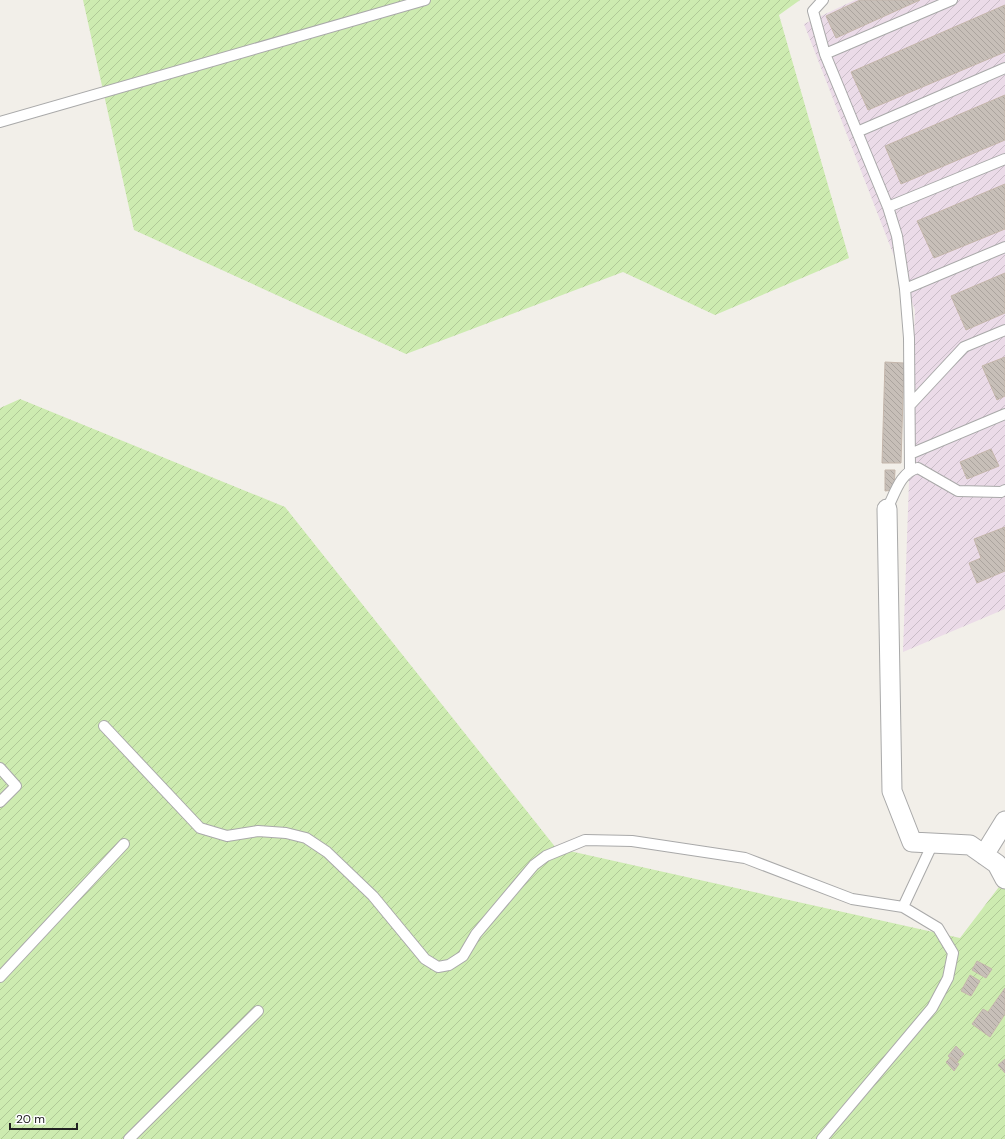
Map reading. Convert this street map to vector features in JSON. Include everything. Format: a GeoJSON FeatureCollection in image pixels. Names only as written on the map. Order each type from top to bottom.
{"type":"FeatureCollection","features":[{"type":"Feature","properties":{"kind":"street"},"geometry":{"type":"LineString","coordinates":[[887,509],[892,791],[912,842],[970,845],[996,864],[1005,879]]}},
{"type":"Feature","properties":{"kind":"street"},"geometry":{"type":"LineString","coordinates":[[984,856],[1005,821]]}},
{"type":"Feature","properties":{"kind":"lane"},"geometry":{"type":"LineString","coordinates":[[0,122],[424,0]]}},
{"type":"Feature","properties":{"kind":"lane"},"geometry":{"type":"LineString","coordinates":[[823,0],[813,11],[825,54],[888,207],[897,236],[905,288],[909,338],[910,469]]}},
{"type":"Feature","properties":{"kind":"lane"},"geometry":{"type":"LineString","coordinates":[[825,54],[952,0]]}},
{"type":"Feature","properties":{"kind":"lane"},"geometry":{"type":"LineString","coordinates":[[857,132],[1005,68]]}},
{"type":"Feature","properties":{"kind":"lane"},"geometry":{"type":"LineString","coordinates":[[888,207],[1005,159]]}},
{"type":"Feature","properties":{"kind":"lane"},"geometry":{"type":"LineString","coordinates":[[905,288],[1005,247]]}},
{"type":"Feature","properties":{"kind":"lane"},"geometry":{"type":"LineString","coordinates":[[910,405],[964,347],[1005,330]]}},
{"type":"Feature","properties":{"kind":"lane"},"geometry":{"type":"LineString","coordinates":[[910,454],[1005,414]]}},
{"type":"Feature","properties":{"kind":"lane"},"geometry":{"type":"LineString","coordinates":[[887,509],[903,476],[910,469],[918,468],[958,491],[1001,492],[1005,490]]}},
{"type":"Feature","properties":{"kind":"lane"},"geometry":{"type":"LineString","coordinates":[[104,726],[200,828],[227,836],[258,831],[286,832],[306,838],[327,852],[373,896],[425,959],[438,967],[449,965],[463,956],[476,934],[534,865],[546,856],[585,840],[632,841],[745,858],[852,899],[904,907],[938,928],[953,953],[948,978],[932,1008],[822,1139]]}},
{"type":"Feature","properties":{"kind":"lane"},"geometry":{"type":"LineString","coordinates":[[0,768],[16,786],[0,802]]}},
{"type":"Feature","properties":{"kind":"lane"},"geometry":{"type":"LineString","coordinates":[[904,907],[933,843]]}},
{"type":"Feature","properties":{"kind":"lane"},"geometry":{"type":"LineString","coordinates":[[0,977],[124,844]]}},
{"type":"Feature","properties":{"kind":"lane"},"geometry":{"type":"LineString","coordinates":[[129,1139],[258,1012]]}},
{"type":"Feature","properties":{"kind":"shaded area"},"geometry":{"type":"Polygon","coordinates":[[[855,0],[1005,0],[1005,609],[903,652],[915,310],[804,24],[855,0]]]}},
{"type":"Feature","properties":{"kind":"green space"},"geometry":{"type":"Polygon","coordinates":[[[83,0],[800,0],[779,15],[849,258],[715,315],[623,272],[406,354],[134,230],[83,0]]]}},
{"type":"Feature","properties":{"kind":"green space"},"geometry":{"type":"Polygon","coordinates":[[[20,399],[285,507],[556,848],[960,938],[1005,879],[1005,1139],[0,1139],[0,408],[20,399]]]}},
{"type":"Feature","properties":{"kind":"building"},"geometry":{"type":"Polygon","coordinates":[[[860,0],[920,0],[836,38],[826,16],[860,0]]]}},
{"type":"Feature","properties":{"kind":"building"},"geometry":{"type":"Polygon","coordinates":[[[1005,5],[1005,52],[868,110],[851,72],[1005,5]]]}},
{"type":"Feature","properties":{"kind":"building"},"geometry":{"type":"Polygon","coordinates":[[[1005,95],[1005,140],[901,184],[885,146],[1005,95]]]}},
{"type":"Feature","properties":{"kind":"building"},"geometry":{"type":"Polygon","coordinates":[[[1005,184],[1005,229],[934,258],[917,221],[1005,184]]]}},
{"type":"Feature","properties":{"kind":"building"},"geometry":{"type":"Polygon","coordinates":[[[1005,273],[1005,313],[966,330],[951,296],[1005,273]]]}},
{"type":"Feature","properties":{"kind":"building"},"geometry":{"type":"Polygon","coordinates":[[[1005,357],[1005,396],[997,400],[982,366],[1005,357]]]}},
{"type":"Feature","properties":{"kind":"building"},"geometry":{"type":"Polygon","coordinates":[[[885,362],[904,363],[901,463],[882,463],[885,362]]]}},
{"type":"Feature","properties":{"kind":"building"},"geometry":{"type":"Polygon","coordinates":[[[991,449],[999,466],[967,479],[960,462],[991,449]]]}},
{"type":"Feature","properties":{"kind":"building"},"geometry":{"type":"Polygon","coordinates":[[[885,470],[895,470],[894,490],[885,491],[885,470]]]}},
{"type":"Feature","properties":{"kind":"building"},"geometry":{"type":"Polygon","coordinates":[[[1005,527],[1005,571],[977,583],[969,563],[981,558],[974,539],[1005,527]]]}},
{"type":"Feature","properties":{"kind":"building"},"geometry":{"type":"Polygon","coordinates":[[[977,961],[992,969],[986,978],[972,970],[977,961]]]}},
{"type":"Feature","properties":{"kind":"building"},"geometry":{"type":"Polygon","coordinates":[[[970,975],[980,981],[971,996],[961,991],[970,975]]]}},
{"type":"Feature","properties":{"kind":"building"},"geometry":{"type":"Polygon","coordinates":[[[1005,988],[1005,1014],[990,1037],[972,1024],[983,1009],[988,1012],[1005,988]]]}},
{"type":"Feature","properties":{"kind":"building"},"geometry":{"type":"Polygon","coordinates":[[[956,1046],[964,1054],[956,1063],[948,1056],[956,1046]]]}},
{"type":"Feature","properties":{"kind":"building"},"geometry":{"type":"Polygon","coordinates":[[[951,1057],[959,1064],[954,1071],[946,1062],[951,1057]]]}},
{"type":"Feature","properties":{"kind":"building"},"geometry":{"type":"Polygon","coordinates":[[[1005,1059],[1005,1073],[998,1065],[1005,1059]]]}}]}
